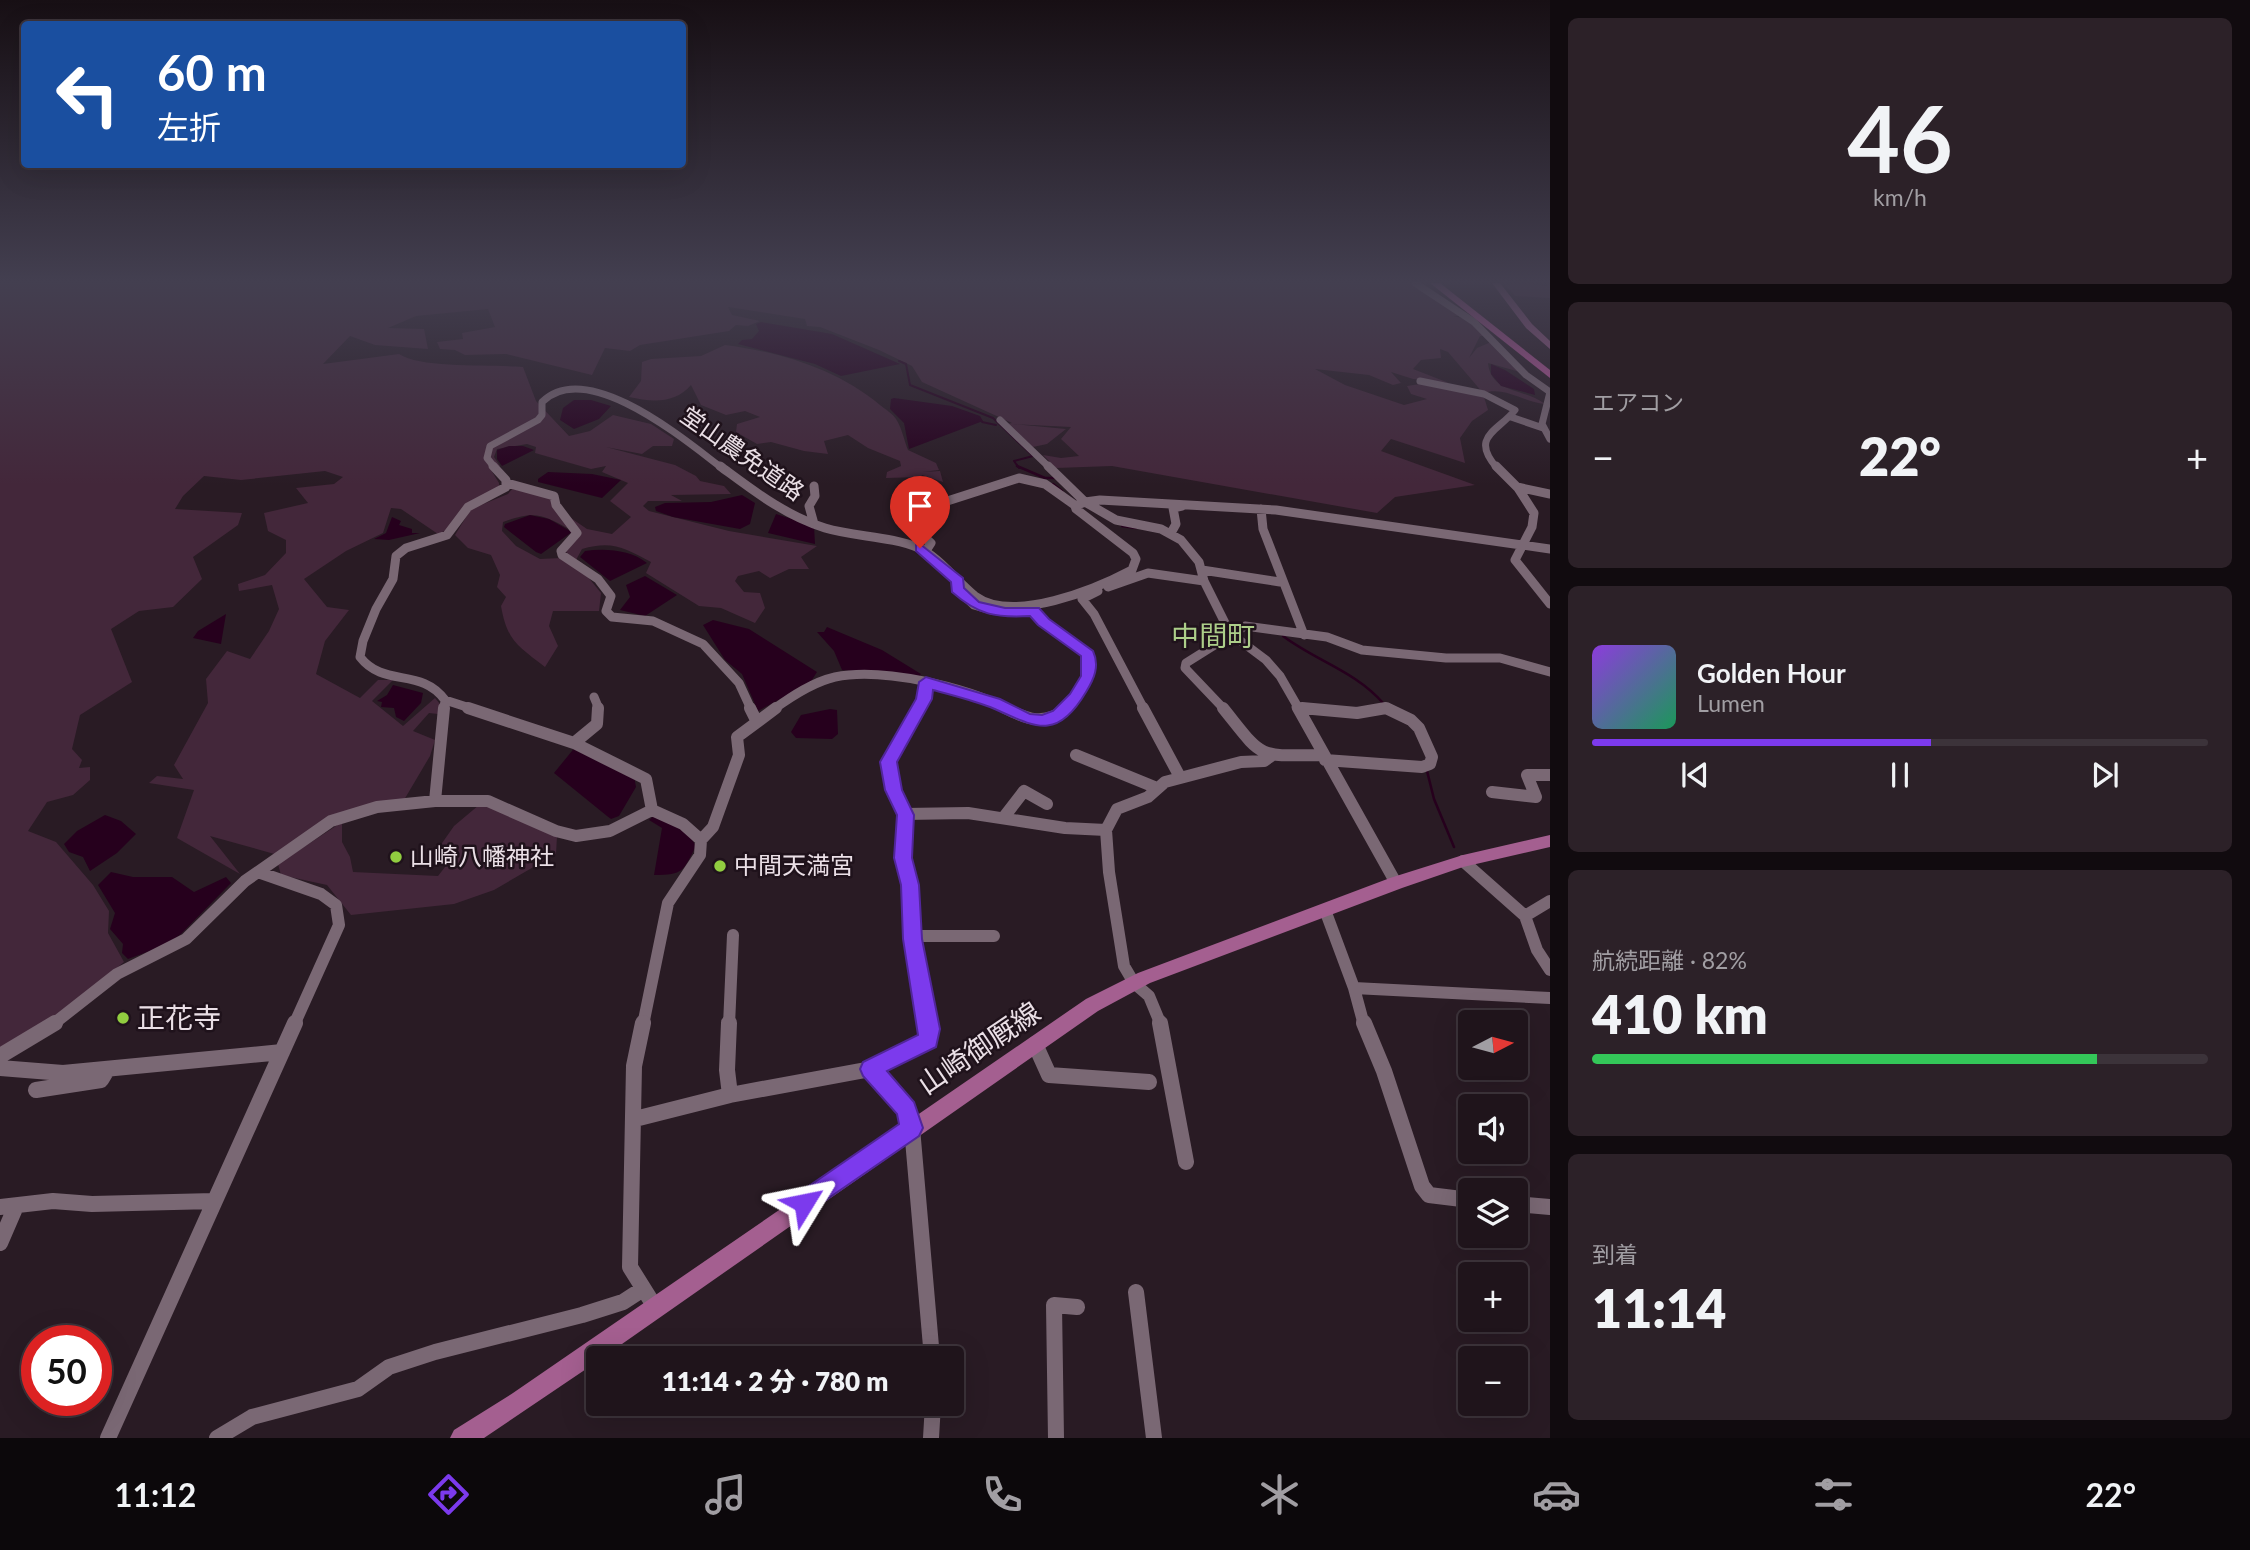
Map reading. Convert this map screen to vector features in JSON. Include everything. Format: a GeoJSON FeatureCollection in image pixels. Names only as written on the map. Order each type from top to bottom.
{"type":"FeatureCollection","features":[{"type":"Feature","properties":{"kind":"highway"},"geometry":{"type":"LineString","coordinates":[[1519,350],[1550,375]]}},
{"type":"Feature","properties":{"kind":"highway"},"geometry":{"type":"LineString","coordinates":[[1532,350],[1550,364]]}},
{"type":"Feature","properties":{"kind":"main road","name":"山崎御厩線"},"geometry":{"type":"LineString","coordinates":[[462,1438],[521,1401],[1093,1005],[1134,983],[1396,883],[1463,860],[1550,841]]}},
{"type":"Feature","properties":{"kind":"street"},"geometry":{"type":"LineString","coordinates":[[1502,350],[1526,374],[1550,392],[1543,428]]}},
{"type":"Feature","properties":{"kind":"street"},"geometry":{"type":"LineString","coordinates":[[1420,381],[1480,393],[1510,404],[1515,410],[1511,417],[1496,424],[1485,444],[1491,464],[1517,487],[1534,513],[1532,527],[1514,560],[1550,604]]}},
{"type":"Feature","properties":{"kind":"street","name":"堂山農免道路"},"geometry":{"type":"LineString","coordinates":[[507,483],[503,475],[488,461],[488,447],[538,420],[546,397],[559,391],[580,389],[611,398],[643,412],[765,501],[814,524],[923,550]]}},
{"type":"Feature","properties":{"kind":"street"},"geometry":{"type":"LineString","coordinates":[[1511,417],[1543,428],[1550,439]]}},
{"type":"Feature","properties":{"kind":"street"},"geometry":{"type":"LineString","coordinates":[[1000,420],[1080,504]]}},
{"type":"Feature","properties":{"kind":"street"},"geometry":{"type":"LineString","coordinates":[[1280,582],[1203,576],[1148,573],[1112,587],[1105,585],[1040,603],[1006,607],[978,598],[958,581],[923,550],[931,544],[907,521],[913,512],[1017,478],[1045,484],[1080,504],[1126,523],[1171,533],[1190,548],[1203,576],[1230,633],[1273,667],[1396,883]]}},
{"type":"Feature","properties":{"kind":"street"},"geometry":{"type":"LineString","coordinates":[[652,810],[646,779],[574,743],[548,737],[445,700],[433,684],[424,680],[385,674],[369,668],[360,657],[363,640],[393,579],[394,561],[399,552],[447,534],[468,507],[500,493],[507,483],[554,496],[556,505],[577,533],[562,551],[562,555],[593,575],[611,593],[606,611],[612,617],[653,621],[703,644],[739,683],[757,722]]}},
{"type":"Feature","properties":{"kind":"street"},"geometry":{"type":"LineString","coordinates":[[814,486],[816,496],[808,506],[814,524]]}},
{"type":"Feature","properties":{"kind":"street"},"geometry":{"type":"LineString","coordinates":[[1517,487],[1550,494]]}},
{"type":"Feature","properties":{"kind":"street"},"geometry":{"type":"LineString","coordinates":[[1181,777],[1094,614],[1082,599],[1132,570],[1136,559],[1128,548],[1076,509],[1080,504],[1100,500],[1261,509],[1550,549]]}},
{"type":"Feature","properties":{"kind":"street"},"geometry":{"type":"LineString","coordinates":[[1171,533],[1176,524],[1173,509],[1187,504]]}},
{"type":"Feature","properties":{"kind":"street"},"geometry":{"type":"LineString","coordinates":[[1261,509],[1260,525],[1273,554],[1280,582],[1304,635]]}},
{"type":"Feature","properties":{"kind":"street"},"geometry":{"type":"LineString","coordinates":[[654,1307],[630,1267],[634,1066],[668,903],[694,868],[700,855],[702,840],[713,827],[739,755],[737,737],[825,679],[847,675],[926,682],[995,703],[1028,719],[1043,721],[1059,715],[1088,676],[1088,655],[1044,622],[1034,611],[1005,613],[974,605],[957,589],[958,581]]}},
{"type":"Feature","properties":{"kind":"street"},"geometry":{"type":"LineString","coordinates":[[1296,707],[1348,713],[1386,709],[1411,720],[1424,735],[1432,757],[1426,766],[1324,757],[1271,756],[1252,745],[1223,708],[1185,668],[1186,663],[1245,626],[1327,638],[1362,650],[1446,658],[1500,658],[1550,672]]}},
{"type":"Feature","properties":{"kind":"street"},"geometry":{"type":"LineString","coordinates":[[635,1118],[730,1095],[871,1069],[929,1041],[912,939],[910,885],[903,858],[905,814],[894,790],[888,762],[924,699],[926,682]]}},
{"type":"Feature","properties":{"kind":"street"},"geometry":{"type":"LineString","coordinates":[[574,743],[598,725],[599,706],[594,696]]}},
{"type":"Feature","properties":{"kind":"street"},"geometry":{"type":"LineString","coordinates":[[435,801],[445,700]]}},
{"type":"Feature","properties":{"kind":"street"},"geometry":{"type":"LineString","coordinates":[[1076,755],[1108,769],[1139,778],[1157,788]]}},
{"type":"Feature","properties":{"kind":"street"},"geometry":{"type":"LineString","coordinates":[[1186,1162],[1161,1026],[1149,996],[1134,983],[1124,965],[1109,872],[1106,830],[1117,809],[1148,797],[1157,788],[1181,777],[1241,762],[1265,761],[1271,756]]}},
{"type":"Feature","properties":{"kind":"street"},"geometry":{"type":"LineString","coordinates":[[1492,792],[1536,797],[1527,775],[1550,775]]}},
{"type":"Feature","properties":{"kind":"street"},"geometry":{"type":"LineString","coordinates":[[1004,817],[1024,791],[1047,804]]}},
{"type":"Feature","properties":{"kind":"street"},"geometry":{"type":"LineString","coordinates":[[0,1056],[65,1018],[117,974],[186,940],[245,881],[331,821],[348,814],[377,807],[435,801],[492,802],[523,813],[562,834],[576,837],[631,823],[652,810]]}},
{"type":"Feature","properties":{"kind":"street"},"geometry":{"type":"LineString","coordinates":[[652,810],[683,824],[702,840]]}},
{"type":"Feature","properties":{"kind":"street"},"geometry":{"type":"LineString","coordinates":[[905,814],[958,813],[1004,817],[1065,828],[1106,830]]}},
{"type":"Feature","properties":{"kind":"street"},"geometry":{"type":"LineString","coordinates":[[1463,860],[1525,916],[1537,950],[1550,970]]}},
{"type":"Feature","properties":{"kind":"street"},"geometry":{"type":"LineString","coordinates":[[108,1438],[339,925],[336,905],[321,894],[258,872]]}},
{"type":"Feature","properties":{"kind":"street"},"geometry":{"type":"LineString","coordinates":[[1525,916],[1550,901]]}},
{"type":"Feature","properties":{"kind":"street"},"geometry":{"type":"LineString","coordinates":[[1325,910],[1354,988],[1364,1028],[1384,1071],[1422,1186],[1429,1195],[1458,1199]]}},
{"type":"Feature","properties":{"kind":"street"},"geometry":{"type":"LineString","coordinates":[[730,1095],[727,1070],[733,935]]}},
{"type":"Feature","properties":{"kind":"street"},"geometry":{"type":"LineString","coordinates":[[912,939],[921,936],[994,936]]}},
{"type":"Feature","properties":{"kind":"street"},"geometry":{"type":"LineString","coordinates":[[1354,988],[1550,998]]}},
{"type":"Feature","properties":{"kind":"street"},"geometry":{"type":"LineString","coordinates":[[1035,1044],[1049,1075],[1149,1082]]}},
{"type":"Feature","properties":{"kind":"street"},"geometry":{"type":"LineString","coordinates":[[0,1068],[63,1073],[282,1052]]}},
{"type":"Feature","properties":{"kind":"street"},"geometry":{"type":"LineString","coordinates":[[871,1069],[907,1109],[912,1128],[931,1346]]}},
{"type":"Feature","properties":{"kind":"street"},"geometry":{"type":"LineString","coordinates":[[36,1090],[101,1080],[107,1070]]}},
{"type":"Feature","properties":{"kind":"street"},"geometry":{"type":"LineString","coordinates":[[0,1243],[8,1206],[53,1201],[92,1204],[214,1201]]}},
{"type":"Feature","properties":{"kind":"street"},"geometry":{"type":"LineString","coordinates":[[1528,1205],[1550,1207]]}},
{"type":"Feature","properties":{"kind":"street"},"geometry":{"type":"LineString","coordinates":[[217,1438],[252,1418],[358,1389],[389,1367],[435,1352],[582,1315],[623,1302],[643,1289]]}},
{"type":"Feature","properties":{"kind":"street"},"geometry":{"type":"LineString","coordinates":[[1136,1292],[1154,1438]]}},
{"type":"Feature","properties":{"kind":"street"},"geometry":{"type":"LineString","coordinates":[[1056,1438],[1054,1305],[1077,1307]]}},
{"type":"Feature","properties":{"kind":"street"},"geometry":{"type":"LineString","coordinates":[[933,1416],[934,1437]]}},
{"type":"Feature","properties":{"kind":"shaded area"},"geometry":{"type":"Polygon","coordinates":[[[0,350],[336,350],[323,364],[399,354],[410,359],[440,364],[523,367],[536,401],[569,436],[590,431],[613,415],[651,424],[674,439],[672,446],[653,446],[642,454],[606,447],[675,465],[700,481],[724,486],[731,494],[671,495],[682,501],[648,501],[643,506],[649,511],[729,531],[817,546],[801,557],[809,569],[789,569],[770,578],[759,571],[738,576],[735,581],[744,592],[760,593],[765,608],[755,623],[721,608],[699,606],[646,573],[651,562],[626,549],[610,545],[593,546],[582,549],[576,560],[566,552],[579,535],[565,514],[587,529],[612,534],[631,517],[610,501],[628,483],[602,472],[606,466],[591,469],[535,453],[536,447],[527,444],[497,449],[494,457],[500,466],[491,470],[499,483],[499,491],[464,506],[451,528],[438,534],[401,509],[391,508],[383,533],[346,551],[304,579],[327,607],[349,610],[325,641],[316,674],[360,698],[378,680],[393,680],[372,701],[403,726],[435,698],[440,704],[438,714],[429,713],[413,731],[435,740],[430,756],[404,800],[360,807],[278,855],[210,836],[240,874],[177,838],[194,790],[149,783],[157,776],[183,779],[174,765],[208,703],[206,679],[227,651],[250,659],[269,631],[279,609],[272,585],[239,591],[238,584],[265,575],[286,553],[286,540],[268,531],[264,513],[308,503],[296,488],[334,484],[343,477],[325,471],[241,480],[204,476],[183,496],[175,509],[242,513],[238,525],[193,557],[202,579],[173,607],[139,611],[111,629],[132,682],[80,715],[72,749],[82,760],[79,768],[90,767],[90,780],[73,795],[47,802],[28,831],[56,842],[93,885],[109,911],[108,933],[124,962],[62,1013],[0,1049],[0,350]]]}},
{"type":"Feature","properties":{"kind":"shaded area"},"geometry":{"type":"Polygon","coordinates":[[[455,350],[604,350],[592,375],[506,354],[465,355],[455,350]]]}},
{"type":"Feature","properties":{"kind":"shaded area"},"geometry":{"type":"Polygon","coordinates":[[[714,350],[766,352],[807,364],[845,381],[895,417],[908,450],[936,463],[939,470],[923,472],[940,471],[943,482],[922,475],[886,478],[887,472],[901,466],[900,461],[868,448],[848,435],[824,441],[828,454],[771,442],[757,444],[736,432],[737,424],[760,417],[745,411],[726,415],[701,405],[691,385],[678,396],[663,400],[629,397],[641,381],[642,362],[701,356],[714,350]]]}},
{"type":"Feature","properties":{"kind":"shaded area"},"geometry":{"type":"Polygon","coordinates":[[[762,350],[869,350],[900,364],[841,376],[815,364],[762,350]]]}},
{"type":"Feature","properties":{"kind":"shaded area"},"geometry":{"type":"Polygon","coordinates":[[[879,350],[1440,350],[1441,358],[1421,360],[1413,369],[1449,383],[1413,379],[1391,372],[1401,383],[1393,385],[1369,375],[1315,369],[1345,385],[1404,405],[1427,399],[1411,394],[1407,386],[1420,384],[1484,397],[1488,410],[1472,421],[1460,438],[1465,463],[1391,439],[1381,451],[1475,485],[1395,497],[1377,513],[1112,466],[1056,468],[1043,455],[1061,458],[1079,456],[1061,439],[1071,427],[1012,424],[1066,429],[1047,444],[1033,447],[1007,424],[1012,423],[922,382],[912,366],[879,350]]]}},
{"type":"Feature","properties":{"kind":"shaded area"},"geometry":{"type":"Polygon","coordinates":[[[1443,350],[1473,350],[1469,358],[1475,350],[1499,350],[1520,372],[1488,363],[1495,380],[1545,404],[1499,391],[1483,393],[1448,352],[1443,350]]]}},
{"type":"Feature","properties":{"kind":"shaded area"},"geometry":{"type":"Polygon","coordinates":[[[1491,364],[1534,389],[1535,395],[1501,386],[1491,374],[1491,364]]]}},
{"type":"Feature","properties":{"kind":"shaded area"},"geometry":{"type":"Polygon","coordinates":[[[891,399],[952,406],[980,416],[983,421],[909,449],[904,423],[890,409],[891,399]]]}},
{"type":"Feature","properties":{"kind":"shaded area"},"geometry":{"type":"Polygon","coordinates":[[[574,400],[591,400],[611,406],[599,419],[574,429],[560,420],[563,408],[574,400]]]}},
{"type":"Feature","properties":{"kind":"shaded area"},"geometry":{"type":"Polygon","coordinates":[[[509,446],[523,446],[534,450],[502,466],[497,459],[497,450],[509,446]]]}},
{"type":"Feature","properties":{"kind":"shaded area"},"geometry":{"type":"Polygon","coordinates":[[[548,472],[592,474],[621,480],[602,498],[538,482],[538,479],[548,472]]]}},
{"type":"Feature","properties":{"kind":"shaded area"},"geometry":{"type":"Polygon","coordinates":[[[512,489],[551,497],[571,530],[546,518],[532,515],[503,522],[502,531],[516,546],[540,559],[561,558],[588,577],[601,593],[599,611],[553,611],[549,626],[558,646],[545,667],[521,648],[510,635],[501,606],[506,597],[497,587],[500,575],[491,555],[468,548],[455,535],[471,509],[508,494],[512,489]]]}},
{"type":"Feature","properties":{"kind":"shaded area"},"geometry":{"type":"Polygon","coordinates":[[[742,495],[755,503],[750,524],[740,529],[673,517],[656,511],[655,507],[665,503],[711,502],[742,495]]]}},
{"type":"Feature","properties":{"kind":"shaded area"},"geometry":{"type":"Polygon","coordinates":[[[776,514],[814,526],[815,544],[768,533],[776,514]]]}},
{"type":"Feature","properties":{"kind":"shaded area"},"geometry":{"type":"Polygon","coordinates":[[[530,515],[549,519],[572,532],[541,554],[536,552],[504,527],[505,524],[530,515]]]}},
{"type":"Feature","properties":{"kind":"shaded area"},"geometry":{"type":"Polygon","coordinates":[[[392,517],[401,521],[399,525],[412,529],[412,533],[420,533],[389,540],[374,539],[386,533],[392,517]]]}},
{"type":"Feature","properties":{"kind":"shaded area"},"geometry":{"type":"Polygon","coordinates":[[[585,551],[618,551],[634,555],[647,563],[610,581],[580,557],[585,551]]]}},
{"type":"Feature","properties":{"kind":"shaded area"},"geometry":{"type":"Polygon","coordinates":[[[645,576],[677,595],[645,616],[620,610],[630,597],[626,585],[645,576]]]}},
{"type":"Feature","properties":{"kind":"shaded area"},"geometry":{"type":"Polygon","coordinates":[[[226,614],[221,644],[193,638],[198,631],[226,614]]]}},
{"type":"Feature","properties":{"kind":"shaded area"},"geometry":{"type":"Polygon","coordinates":[[[713,620],[749,629],[817,672],[810,683],[758,711],[742,674],[725,660],[703,625],[713,620]]]}},
{"type":"Feature","properties":{"kind":"shaded area"},"geometry":{"type":"Polygon","coordinates":[[[827,627],[882,650],[921,674],[919,677],[842,670],[834,651],[817,632],[824,632],[827,627]]]}},
{"type":"Feature","properties":{"kind":"shaded area"},"geometry":{"type":"Polygon","coordinates":[[[393,685],[423,693],[421,703],[404,721],[396,717],[394,708],[381,707],[382,702],[377,701],[387,695],[393,685]]]}},
{"type":"Feature","properties":{"kind":"shaded area"},"geometry":{"type":"Polygon","coordinates":[[[837,710],[838,734],[832,739],[796,738],[791,732],[801,715],[837,710]]]}},
{"type":"Feature","properties":{"kind":"shaded area"},"geometry":{"type":"Polygon","coordinates":[[[576,746],[634,776],[636,787],[619,816],[611,819],[554,773],[576,746]]]}},
{"type":"Feature","properties":{"kind":"shaded area"},"geometry":{"type":"Polygon","coordinates":[[[479,805],[507,812],[557,836],[556,854],[494,890],[454,904],[351,915],[327,885],[281,875],[278,864],[342,822],[342,842],[350,857],[353,872],[438,876],[449,862],[440,846],[454,826],[479,805]]]}},
{"type":"Feature","properties":{"kind":"shaded area"},"geometry":{"type":"Polygon","coordinates":[[[105,815],[121,821],[136,834],[117,853],[90,871],[83,857],[69,852],[64,844],[77,831],[105,815]]]}},
{"type":"Feature","properties":{"kind":"shaded area"},"geometry":{"type":"Polygon","coordinates":[[[655,815],[683,831],[696,846],[685,866],[671,874],[654,875],[662,828],[649,820],[655,815]]]}},
{"type":"Feature","properties":{"kind":"shaded area"},"geometry":{"type":"Polygon","coordinates":[[[111,872],[133,877],[172,877],[194,892],[226,877],[231,883],[181,934],[166,945],[128,959],[122,953],[123,944],[110,929],[115,913],[98,885],[111,872]]]}},
{"type":"Feature","properties":{"kind":"waterway"},"geometry":{"type":"LineString","coordinates":[[899,361],[906,364],[910,385],[993,418],[1033,456],[1014,461],[1018,466]]}},
{"type":"Feature","properties":{"kind":"waterway"},"geometry":{"type":"LineString","coordinates":[[982,422],[996,425]]}},
{"type":"Feature","properties":{"kind":"waterway"},"geometry":{"type":"LineString","coordinates":[[1018,466],[1045,478],[1056,478]]}},
{"type":"Feature","properties":{"kind":"waterway"},"geometry":{"type":"LineString","coordinates":[[1053,484],[1062,491]]}},
{"type":"Feature","properties":{"kind":"waterway"},"geometry":{"type":"LineString","coordinates":[[1122,526],[1136,528]]}},
{"type":"Feature","properties":{"kind":"waterway"},"geometry":{"type":"LineString","coordinates":[[1283,636],[1348,674],[1383,703]]}},
{"type":"Feature","properties":{"kind":"waterway"},"geometry":{"type":"LineString","coordinates":[[1427,771],[1434,799],[1454,847]]}},
{"type":"Feature","properties":{"kind":"place","name":"山崎八幡神社"},"geometry":{"type":"Point","coordinates":[396,857]}},
{"type":"Feature","properties":{"kind":"place","name":"中間天満宮"},"geometry":{"type":"Point","coordinates":[720,866]}},
{"type":"Feature","properties":{"kind":"place","name":"正花寺"},"geometry":{"type":"Point","coordinates":[123,1018]}},
{"type":"Feature","properties":{"kind":"district","name":"中間町"},"geometry":{"type":"Point","coordinates":[1213,636]}},
{"type":"Feature","properties":{"kind":"route"},"geometry":{"type":"LineString","coordinates":[[804,1203],[912,1128],[907,1109],[871,1069],[929,1041],[912,939],[910,885],[903,858],[905,815],[894,790],[888,762],[924,699],[926,682],[995,703],[1028,719],[1043,721],[1059,715],[1088,676],[1088,655],[1069,638],[1056,632],[1034,611],[1005,613],[974,605],[957,589],[958,581],[920,548]]}}]}
